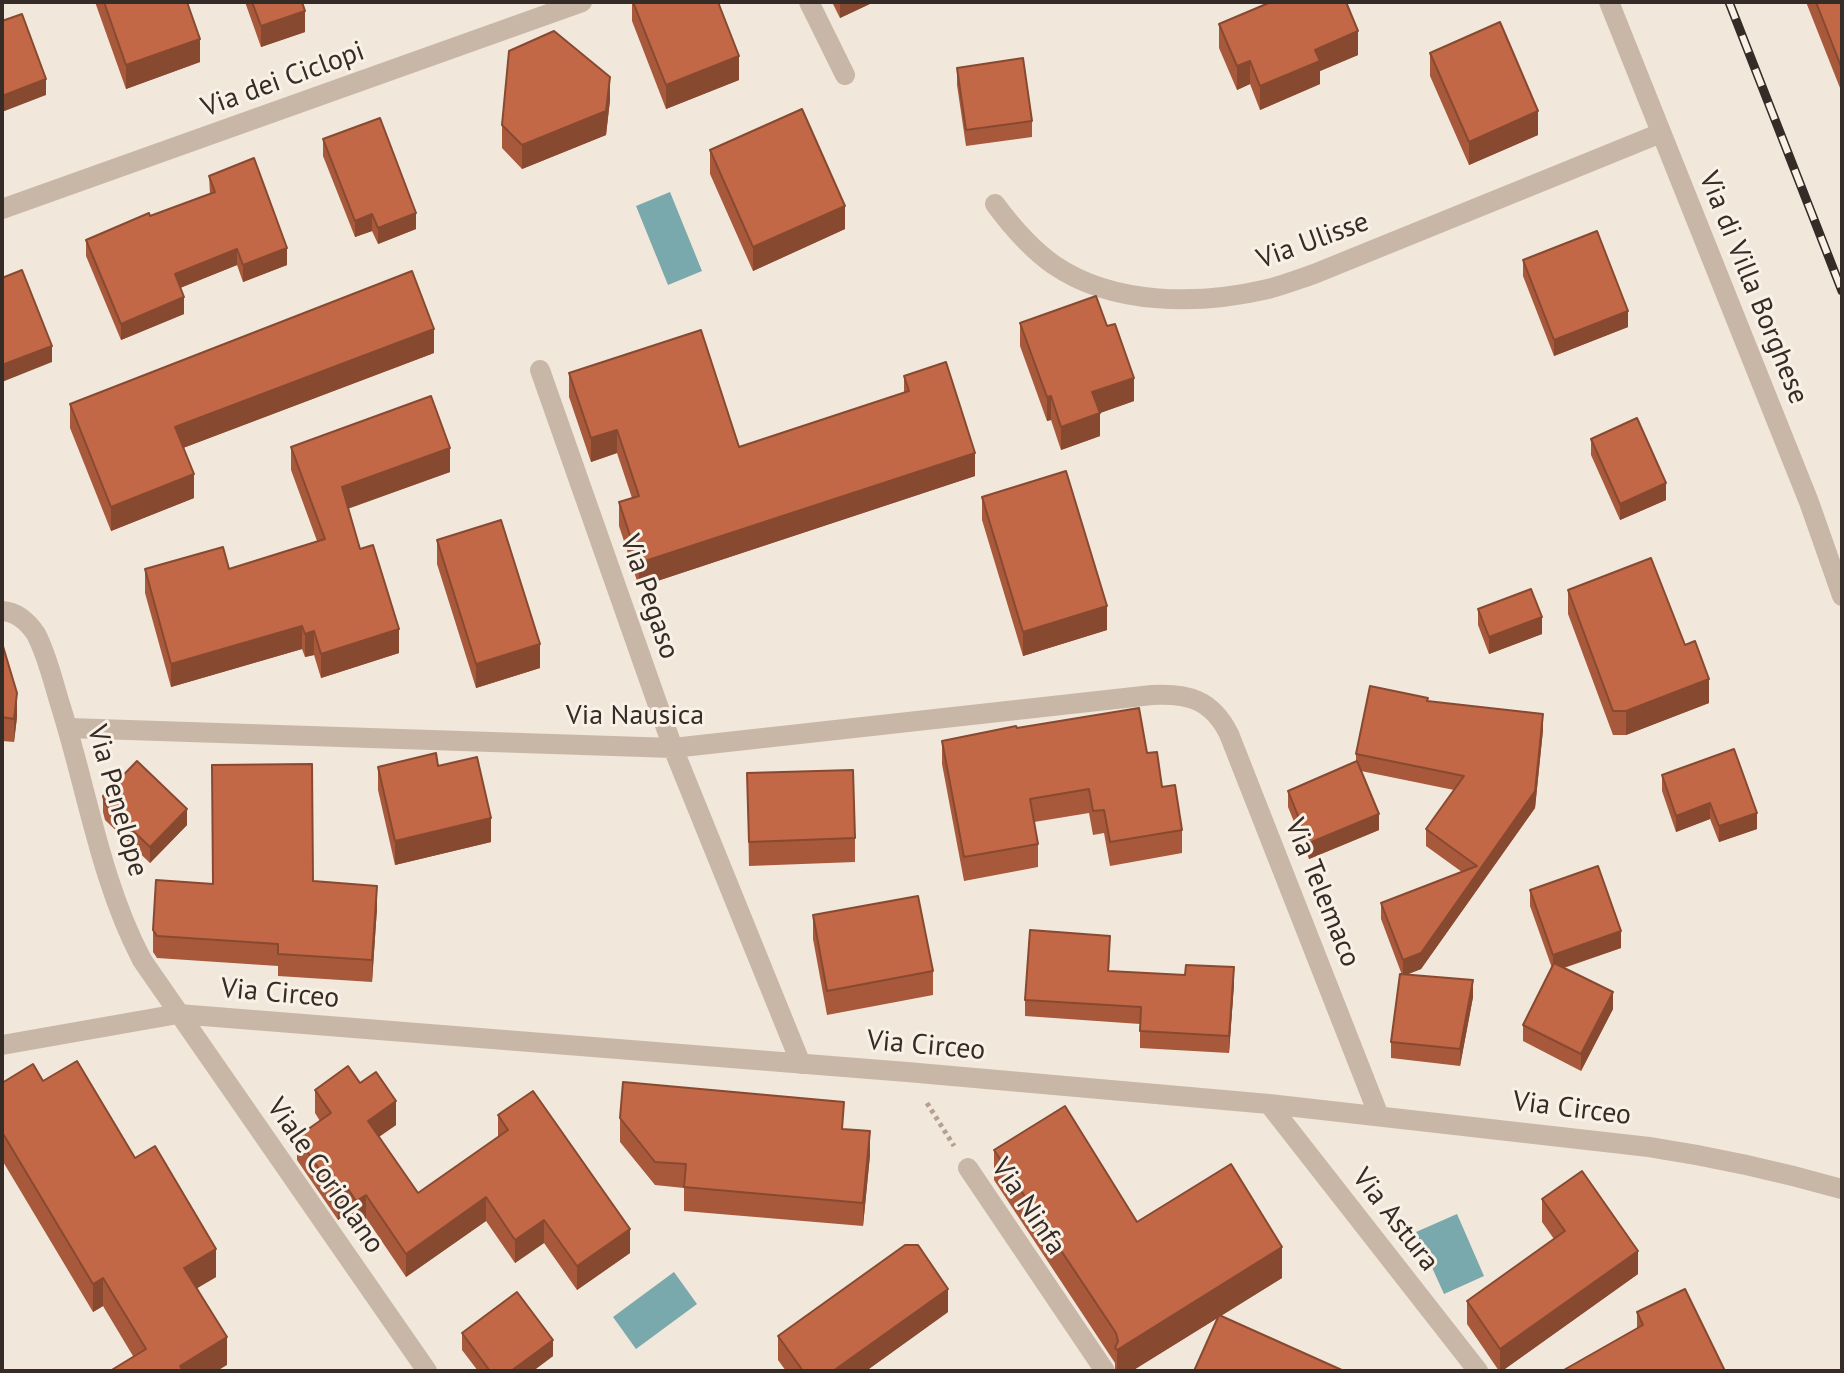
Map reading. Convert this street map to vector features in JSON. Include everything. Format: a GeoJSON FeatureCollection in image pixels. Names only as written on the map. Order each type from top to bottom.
{"type":"FeatureCollection","features":[{"type":"Feature","properties":{"kind":"street","name":"Via dei Ciclopi"},"geometry":{"type":"LineString","coordinates":[[2,209],[582,2]]}},
{"type":"Feature","properties":{"kind":"street"},"geometry":{"type":"LineString","coordinates":[[809,2],[845,75]]}},
{"type":"Feature","properties":{"kind":"street","name":"Via di Villa Borghese"},"geometry":{"type":"LineString","coordinates":[[1609,2],[1817,523],[1842,596]]}},
{"type":"Feature","properties":{"kind":"street","name":"Via Ulisse"},"geometry":{"type":"LineString","coordinates":[[995,204],[1024,239],[1054,265],[1096,286],[1157,298],[1230,296],[1270,289],[1314,274],[1661,133]]}},
{"type":"Feature","properties":{"kind":"street","name":"Via Pegaso"},"geometry":{"type":"LineString","coordinates":[[540,370],[673,748],[801,1064]]}},
{"type":"Feature","properties":{"kind":"street","name":"Via Penelope"},"geometry":{"type":"LineString","coordinates":[[2,611],[28,623],[42,648],[124,922],[142,960],[178,1014]]}},
{"type":"Feature","properties":{"kind":"street","name":"Via Nausica"},"geometry":{"type":"LineString","coordinates":[[68,728],[673,748],[1152,695],[1175,695],[1200,701]]}},
{"type":"Feature","properties":{"kind":"street","name":"Via Telemaco"},"geometry":{"type":"LineString","coordinates":[[1200,701],[1218,715],[1229,734],[1379,1116]]}},
{"type":"Feature","properties":{"kind":"street","name":"Via Circeo"},"geometry":{"type":"LineString","coordinates":[[2,1045],[178,1014],[1269,1104],[1614,1141],[1765,1168],[1842,1189]]}},
{"type":"Feature","properties":{"kind":"street","name":"Viale Coriolano"},"geometry":{"type":"LineString","coordinates":[[178,1014],[427,1371]]}},
{"type":"Feature","properties":{"kind":"street","name":"Via Astura"},"geometry":{"type":"LineString","coordinates":[[1269,1104],[1478,1371]]}},
{"type":"Feature","properties":{"kind":"street","name":"Via Ninfa"},"geometry":{"type":"LineString","coordinates":[[968,1168],[1105,1371]]}},
{"type":"Feature","properties":{"kind":"path","name":"Via Ninfa"},"geometry":{"type":"LineString","coordinates":[[907,1072],[968,1168]]}},
{"type":"Feature","properties":{"kind":"water"},"geometry":{"type":"Polygon","coordinates":[[[670,192],[702,271],[668,285],[636,206],[670,192]]]}},
{"type":"Feature","properties":{"kind":"water"},"geometry":{"type":"Polygon","coordinates":[[[1457,1214],[1484,1276],[1444,1294],[1416,1232],[1457,1214]]]}},
{"type":"Feature","properties":{"kind":"water"},"geometry":{"type":"Polygon","coordinates":[[[674,1272],[697,1304],[636,1349],[613,1317],[674,1272]]]}},
{"type":"Feature","properties":{"kind":"building"},"geometry":{"type":"Polygon","coordinates":[[[104,2],[187,2],[200,39],[126,65],[104,2]]]}},
{"type":"Feature","properties":{"kind":"building"},"geometry":{"type":"Polygon","coordinates":[[[252,2],[302,2],[305,11],[261,26],[252,2]]]}},
{"type":"Feature","properties":{"kind":"building"},"geometry":{"type":"Polygon","coordinates":[[[633,2],[718,2],[739,56],[666,85],[633,2]]]}},
{"type":"Feature","properties":{"kind":"building"},"geometry":{"type":"Polygon","coordinates":[[[1271,2],[1346,2],[1358,31],[1315,50],[1320,61],[1260,86],[1250,61],[1237,66],[1219,24],[1271,2]]]}},
{"type":"Feature","properties":{"kind":"building"},"geometry":{"type":"Polygon","coordinates":[[[1816,2],[1842,2],[1842,69],[1816,2]]]}},
{"type":"Feature","properties":{"kind":"building"},"geometry":{"type":"Polygon","coordinates":[[[22,14],[46,79],[2,96],[2,21],[22,14]]]}},
{"type":"Feature","properties":{"kind":"building"},"geometry":{"type":"Polygon","coordinates":[[[1500,22],[1538,111],[1469,142],[1430,53],[1500,22]]]}},
{"type":"Feature","properties":{"kind":"building"},"geometry":{"type":"Polygon","coordinates":[[[554,31],[610,77],[606,111],[522,145],[502,125],[509,51],[554,31]]]}},
{"type":"Feature","properties":{"kind":"building"},"geometry":{"type":"Polygon","coordinates":[[[1023,58],[1032,121],[966,130],[957,68],[1023,58]]]}},
{"type":"Feature","properties":{"kind":"building"},"geometry":{"type":"Polygon","coordinates":[[[802,109],[845,206],[753,247],[710,150],[802,109]]]}},
{"type":"Feature","properties":{"kind":"building"},"geometry":{"type":"Polygon","coordinates":[[[380,118],[416,213],[378,228],[372,214],[355,221],[323,139],[380,118]]]}},
{"type":"Feature","properties":{"kind":"building"},"geometry":{"type":"Polygon","coordinates":[[[254,158],[287,248],[243,265],[237,249],[175,274],[184,297],[121,324],[86,240],[149,213],[150,216],[215,192],[209,176],[254,158]]]}},
{"type":"Feature","properties":{"kind":"building"},"geometry":{"type":"Polygon","coordinates":[[[1597,231],[1628,311],[1554,340],[1523,260],[1597,231]]]}},
{"type":"Feature","properties":{"kind":"building"},"geometry":{"type":"Polygon","coordinates":[[[22,270],[52,346],[2,365],[2,278],[22,270]]]}},
{"type":"Feature","properties":{"kind":"building"},"geometry":{"type":"Polygon","coordinates":[[[412,271],[434,329],[175,427],[194,474],[111,507],[70,404],[412,271]]]}},
{"type":"Feature","properties":{"kind":"building"},"geometry":{"type":"Polygon","coordinates":[[[1096,296],[1107,326],[1115,324],[1134,378],[1092,392],[1100,413],[1061,427],[1020,323],[1096,296]]]}},
{"type":"Feature","properties":{"kind":"building"},"geometry":{"type":"Polygon","coordinates":[[[701,330],[739,447],[909,391],[904,376],[946,362],[975,453],[639,563],[619,502],[639,496],[617,430],[591,438],[569,373],[701,330]]]}},
{"type":"Feature","properties":{"kind":"building"},"geometry":{"type":"Polygon","coordinates":[[[431,396],[450,448],[342,487],[360,549],[373,545],[399,629],[321,654],[314,631],[305,634],[302,626],[171,664],[145,569],[223,547],[229,569],[325,539],[291,447],[431,396]]]}},
{"type":"Feature","properties":{"kind":"building"},"geometry":{"type":"Polygon","coordinates":[[[1637,418],[1666,483],[1620,504],[1591,439],[1637,418]]]}},
{"type":"Feature","properties":{"kind":"building"},"geometry":{"type":"Polygon","coordinates":[[[1066,471],[1107,606],[1023,632],[982,497],[1066,471]]]}},
{"type":"Feature","properties":{"kind":"building"},"geometry":{"type":"Polygon","coordinates":[[[501,520],[540,644],[476,664],[437,540],[501,520]]]}},
{"type":"Feature","properties":{"kind":"building"},"geometry":{"type":"Polygon","coordinates":[[[1651,558],[1685,645],[1695,641],[1709,679],[1626,711],[1613,711],[1568,590],[1651,558]]]}},
{"type":"Feature","properties":{"kind":"building"},"geometry":{"type":"Polygon","coordinates":[[[1531,589],[1542,617],[1489,637],[1478,609],[1531,589]]]}},
{"type":"Feature","properties":{"kind":"building"},"geometry":{"type":"Polygon","coordinates":[[[2,643],[17,693],[14,719],[2,717],[2,643]]]}},
{"type":"Feature","properties":{"kind":"building"},"geometry":{"type":"Polygon","coordinates":[[[1370,686],[1428,698],[1427,701],[1543,714],[1535,791],[1421,953],[1403,960],[1381,903],[1477,866],[1426,829],[1464,776],[1356,754],[1370,686]]]}},
{"type":"Feature","properties":{"kind":"building"},"geometry":{"type":"Polygon","coordinates":[[[1139,708],[1147,753],[1157,752],[1162,787],[1175,785],[1182,830],[1110,842],[1104,810],[1093,811],[1089,789],[1030,799],[1038,844],[964,857],[942,741],[1016,726],[1139,708]]]}},
{"type":"Feature","properties":{"kind":"building"},"geometry":{"type":"Polygon","coordinates":[[[1734,749],[1757,813],[1719,826],[1710,803],[1676,816],[1662,775],[1734,749]]]}},
{"type":"Feature","properties":{"kind":"building"},"geometry":{"type":"Polygon","coordinates":[[[436,753],[438,766],[477,757],[491,818],[395,841],[378,767],[436,753]]]}},
{"type":"Feature","properties":{"kind":"building"},"geometry":{"type":"Polygon","coordinates":[[[137,761],[187,809],[150,847],[105,804],[103,796],[137,761]]]}},
{"type":"Feature","properties":{"kind":"building"},"geometry":{"type":"Polygon","coordinates":[[[1357,761],[1379,814],[1309,843],[1288,791],[1357,761]]]}},
{"type":"Feature","properties":{"kind":"building"},"geometry":{"type":"Polygon","coordinates":[[[312,764],[313,881],[377,886],[372,960],[278,954],[278,944],[157,936],[153,930],[156,880],[213,884],[212,765],[312,764]]]}},
{"type":"Feature","properties":{"kind":"building"},"geometry":{"type":"Polygon","coordinates":[[[853,770],[855,838],[749,842],[747,773],[853,770]]]}},
{"type":"Feature","properties":{"kind":"building"},"geometry":{"type":"Polygon","coordinates":[[[1598,866],[1621,931],[1553,955],[1530,890],[1598,866]]]}},
{"type":"Feature","properties":{"kind":"building"},"geometry":{"type":"Polygon","coordinates":[[[918,896],[933,971],[827,991],[813,915],[918,896]]]}},
{"type":"Feature","properties":{"kind":"building"},"geometry":{"type":"Polygon","coordinates":[[[1030,930],[1110,936],[1108,971],[1185,975],[1186,965],[1234,967],[1229,1036],[1140,1031],[1141,1007],[1025,1000],[1030,930]]]}},
{"type":"Feature","properties":{"kind":"building"},"geometry":{"type":"Polygon","coordinates":[[[1554,963],[1613,992],[1581,1054],[1523,1025],[1554,963]]]}},
{"type":"Feature","properties":{"kind":"building"},"geometry":{"type":"Polygon","coordinates":[[[1400,974],[1473,980],[1460,1049],[1391,1042],[1400,974]]]}},
{"type":"Feature","properties":{"kind":"building"},"geometry":{"type":"Polygon","coordinates":[[[77,1061],[135,1158],[155,1146],[216,1249],[184,1268],[227,1337],[180,1366],[183,1371],[110,1371],[146,1349],[103,1278],[93,1284],[2,1132],[2,1083],[33,1064],[43,1081],[77,1061]]]}},
{"type":"Feature","properties":{"kind":"building"},"geometry":{"type":"Polygon","coordinates":[[[348,1066],[360,1083],[376,1072],[396,1101],[368,1121],[418,1193],[508,1130],[498,1115],[533,1091],[630,1229],[577,1266],[544,1220],[515,1240],[486,1197],[406,1254],[366,1195],[356,1201],[348,1189],[338,1196],[297,1137],[331,1113],[315,1090],[348,1066]]]}},
{"type":"Feature","properties":{"kind":"building"},"geometry":{"type":"Polygon","coordinates":[[[623,1082],[844,1102],[842,1129],[870,1131],[863,1203],[684,1187],[686,1164],[655,1162],[620,1118],[623,1082]]]}},
{"type":"Feature","properties":{"kind":"building"},"geometry":{"type":"Polygon","coordinates":[[[1065,1106],[1137,1222],[1231,1164],[1282,1247],[1117,1350],[1116,1333],[994,1150],[1065,1106]]]}},
{"type":"Feature","properties":{"kind":"building"},"geometry":{"type":"Polygon","coordinates":[[[1582,1171],[1638,1251],[1500,1349],[1467,1301],[1565,1231],[1542,1199],[1582,1171]]]}},
{"type":"Feature","properties":{"kind":"building"},"geometry":{"type":"Polygon","coordinates":[[[905,1245],[918,1245],[948,1289],[833,1371],[803,1371],[778,1336],[905,1245]]]}},
{"type":"Feature","properties":{"kind":"building"},"geometry":{"type":"Polygon","coordinates":[[[1685,1289],[1725,1371],[1562,1371],[1643,1325],[1637,1312],[1685,1289]]]}},
{"type":"Feature","properties":{"kind":"building"},"geometry":{"type":"Polygon","coordinates":[[[517,1292],[553,1340],[511,1371],[490,1371],[462,1333],[517,1292]]]}},
{"type":"Feature","properties":{"kind":"building"},"geometry":{"type":"Polygon","coordinates":[[[1219,1315],[1344,1371],[1194,1371],[1219,1315]]]}},
{"type":"Feature","properties":{"kind":"railway"},"geometry":{"type":"LineString","coordinates":[[1729,2],[1842,291]]}}]}
